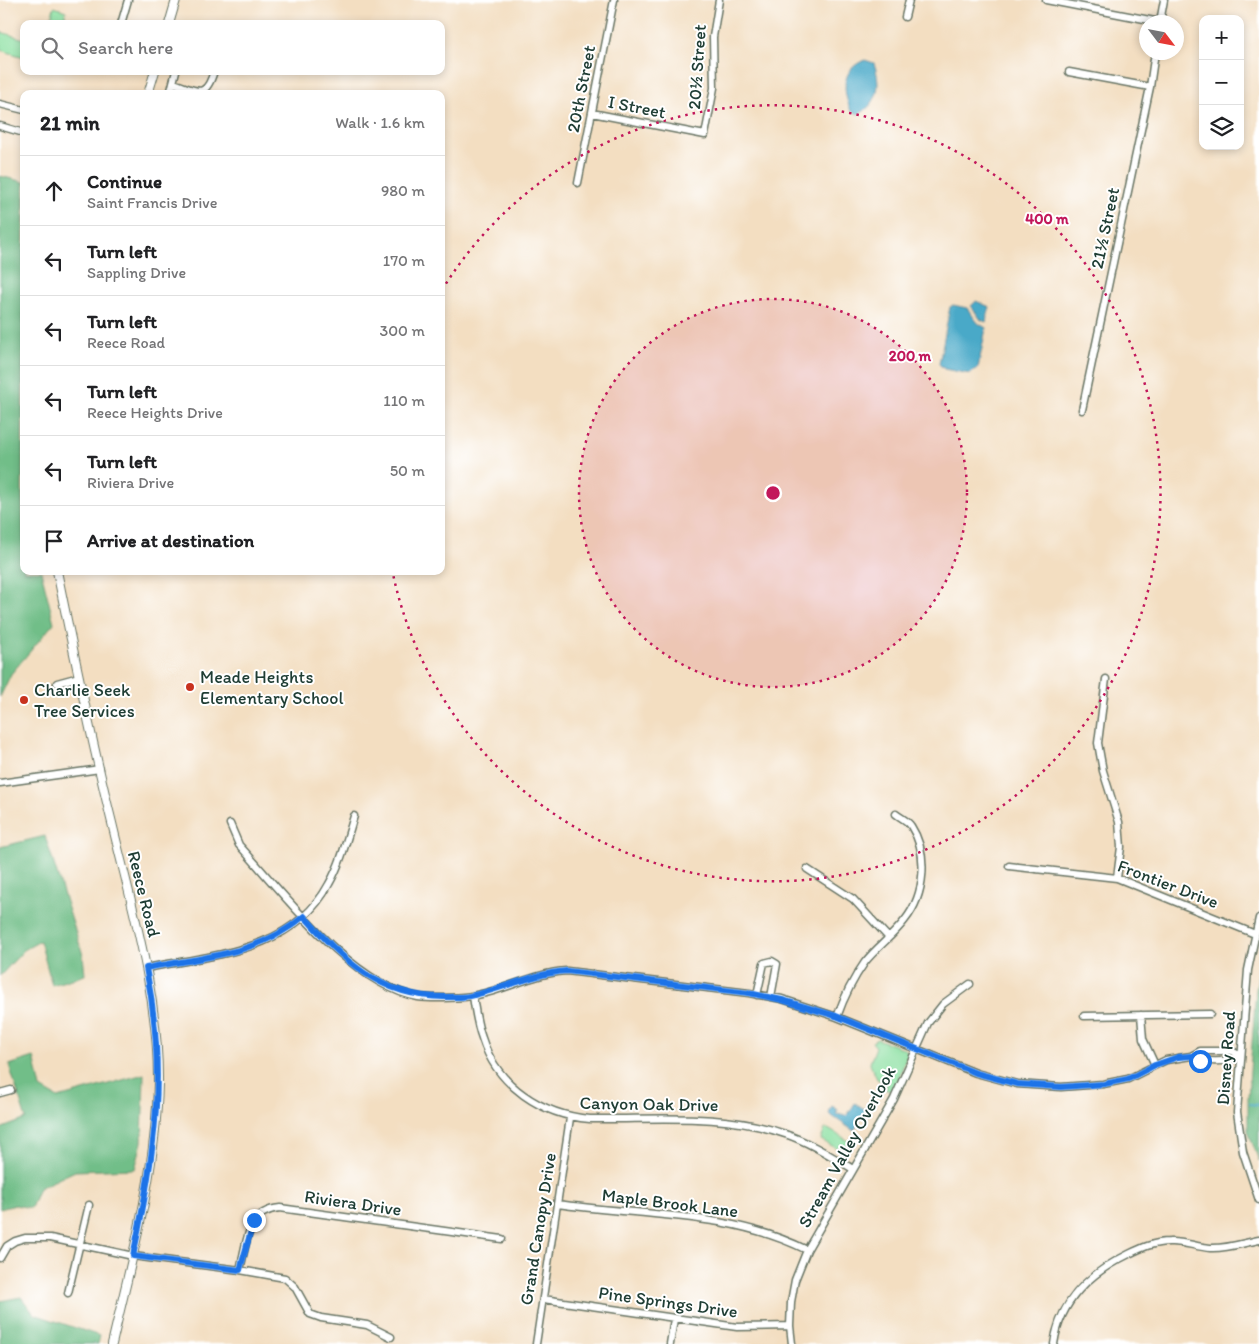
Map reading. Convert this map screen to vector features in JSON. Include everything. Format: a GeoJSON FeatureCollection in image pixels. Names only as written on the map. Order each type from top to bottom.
{"type":"FeatureCollection","features":[{"type":"Feature","properties":{"kind":"main road"},"geometry":{"type":"LineString","coordinates":[[170,20],[176,0]]}},
{"type":"Feature","properties":{"kind":"main road"},"geometry":{"type":"LineString","coordinates":[[149,90],[154,75]]}},
{"type":"Feature","properties":{"kind":"main road","name":"Reece Road"},"geometry":{"type":"LineString","coordinates":[[58,575],[79,677],[146,968],[156,1032],[157,1110],[151,1169],[112,1344]]}},
{"type":"Feature","properties":{"kind":"street"},"geometry":{"type":"LineString","coordinates":[[122,20],[128,0]]}},
{"type":"Feature","properties":{"kind":"street","name":"20th Street"},"geometry":{"type":"LineString","coordinates":[[578,183],[614,0]]}},
{"type":"Feature","properties":{"kind":"street","name":"20½ Street"},"geometry":{"type":"LineString","coordinates":[[705,135],[714,88],[713,37],[720,0]]}},
{"type":"Feature","properties":{"kind":"street"},"geometry":{"type":"LineString","coordinates":[[906,17],[909,0]]}},
{"type":"Feature","properties":{"kind":"street"},"geometry":{"type":"LineString","coordinates":[[1046,0],[1139,18]]}},
{"type":"Feature","properties":{"kind":"street"},"geometry":{"type":"LineString","coordinates":[[1161,15],[1164,0]]}},
{"type":"Feature","properties":{"kind":"street","name":"21½ Street"},"geometry":{"type":"LineString","coordinates":[[1082,410],[1150,87],[1154,60]]}},
{"type":"Feature","properties":{"kind":"street"},"geometry":{"type":"LineString","coordinates":[[1069,72],[1150,87]]}},
{"type":"Feature","properties":{"kind":"street"},"geometry":{"type":"LineString","coordinates":[[171,90],[175,75]]}},
{"type":"Feature","properties":{"kind":"street"},"geometry":{"type":"LineString","coordinates":[[206,90],[209,87],[213,75]]}},
{"type":"Feature","properties":{"kind":"street"},"geometry":{"type":"LineString","coordinates":[[173,83],[195,90]]}},
{"type":"Feature","properties":{"kind":"street"},"geometry":{"type":"LineString","coordinates":[[0,104],[20,109]]}},
{"type":"Feature","properties":{"kind":"street","name":"I Street"},"geometry":{"type":"LineString","coordinates":[[592,113],[705,135]]}},
{"type":"Feature","properties":{"kind":"street"},"geometry":{"type":"LineString","coordinates":[[0,126],[20,132]]}},
{"type":"Feature","properties":{"kind":"street"},"geometry":{"type":"LineString","coordinates":[[57,683],[79,677]]}},
{"type":"Feature","properties":{"kind":"street"},"geometry":{"type":"LineString","coordinates":[[1106,680],[1098,743],[1103,771],[1119,822],[1121,847],[1117,878]]}},
{"type":"Feature","properties":{"kind":"street"},"geometry":{"type":"LineString","coordinates":[[0,783],[100,769]]}},
{"type":"Feature","properties":{"kind":"street"},"geometry":{"type":"LineString","coordinates":[[836,1016],[854,979],[866,962],[903,923],[912,908],[919,890],[922,857],[910,824],[896,814]]}},
{"type":"Feature","properties":{"kind":"street"},"geometry":{"type":"LineString","coordinates":[[146,968],[251,948],[288,930],[320,898],[336,870],[354,816]]}},
{"type":"Feature","properties":{"kind":"street"},"geometry":{"type":"LineString","coordinates":[[230,824],[239,845],[342,956],[378,982],[419,997],[472,996],[546,974],[567,971],[771,997],[836,1016],[989,1077],[1034,1086],[1082,1086],[1118,1082],[1178,1057],[1191,1056],[1200,1061],[1232,1060],[1240,1056]]}},
{"type":"Feature","properties":{"kind":"street","name":"Frontier Drive"},"geometry":{"type":"LineString","coordinates":[[1009,866],[1117,878],[1255,934]]}},
{"type":"Feature","properties":{"kind":"street"},"geometry":{"type":"LineString","coordinates":[[807,869],[853,899],[888,937]]}},
{"type":"Feature","properties":{"kind":"street","name":"Disney Road"},"geometry":{"type":"LineString","coordinates":[[1259,918],[1248,970],[1238,1093],[1239,1129],[1243,1152],[1259,1200]]}},
{"type":"Feature","properties":{"kind":"street"},"geometry":{"type":"LineString","coordinates":[[757,995],[764,963],[772,961],[777,964],[771,997]]}},
{"type":"Feature","properties":{"kind":"street","name":"Stream Valley Overlook"},"geometry":{"type":"LineString","coordinates":[[792,1344],[790,1326],[793,1290],[807,1250],[894,1099],[916,1049],[935,1013],[953,996],[970,984]]}},
{"type":"Feature","properties":{"kind":"street","name":"Canyon Oak Drive"},"geometry":{"type":"LineString","coordinates":[[472,996],[481,1038],[488,1054],[506,1080],[530,1100],[570,1118],[716,1120],[746,1124],[797,1138],[854,1169]]}},
{"type":"Feature","properties":{"kind":"street"},"geometry":{"type":"LineString","coordinates":[[1084,1016],[1210,1014]]}},
{"type":"Feature","properties":{"kind":"street"},"geometry":{"type":"LineString","coordinates":[[1141,1015],[1144,1038],[1155,1065]]}},
{"type":"Feature","properties":{"kind":"street"},"geometry":{"type":"LineString","coordinates":[[0,1093],[11,1090]]}},
{"type":"Feature","properties":{"kind":"street","name":"Grand Canopy Drive"},"geometry":{"type":"LineString","coordinates":[[536,1344],[570,1118]]}},
{"type":"Feature","properties":{"kind":"street","name":"Maple Brook Lane"},"geometry":{"type":"LineString","coordinates":[[557,1204],[714,1220],[760,1231],[807,1250]]}},
{"type":"Feature","properties":{"kind":"street"},"geometry":{"type":"LineString","coordinates":[[68,1293],[89,1205]]}},
{"type":"Feature","properties":{"kind":"street","name":"Riviera Drive"},"geometry":{"type":"LineString","coordinates":[[240,1270],[254,1220],[269,1209],[280,1208],[502,1238]]}},
{"type":"Feature","properties":{"kind":"street"},"geometry":{"type":"LineString","coordinates":[[0,1258],[7,1246],[25,1238],[50,1238],[133,1256],[285,1278],[295,1287],[310,1314],[367,1325],[391,1336]]}},
{"type":"Feature","properties":{"kind":"street"},"geometry":{"type":"LineString","coordinates":[[1054,1344],[1062,1316],[1073,1295],[1090,1278],[1114,1261],[1153,1244],[1167,1242],[1218,1248],[1259,1240]]}},
{"type":"Feature","properties":{"kind":"street","name":"Pine Springs Drive"},"geometry":{"type":"LineString","coordinates":[[543,1299],[737,1327],[790,1326]]}},
{"type":"Feature","properties":{"kind":"street"},"geometry":{"type":"LineString","coordinates":[[670,1344],[674,1319]]}},
{"type":"Feature","properties":{"kind":"green space"},"geometry":{"type":"Polygon","coordinates":[[[54,7],[66,11],[64,20],[51,20],[54,7]]]}},
{"type":"Feature","properties":{"kind":"green space"},"geometry":{"type":"Polygon","coordinates":[[[1,32],[20,38],[20,56],[0,50],[1,32]]]}},
{"type":"Feature","properties":{"kind":"green space"},"geometry":{"type":"Polygon","coordinates":[[[0,176],[20,181],[20,575],[42,575],[54,623],[11,674],[0,697],[0,176]]]}},
{"type":"Feature","properties":{"kind":"green space"},"geometry":{"type":"Polygon","coordinates":[[[45,836],[83,955],[85,975],[52,985],[40,941],[24,950],[0,976],[0,847],[45,836]]]}},
{"type":"Feature","properties":{"kind":"green space"},"geometry":{"type":"Polygon","coordinates":[[[1259,971],[1259,1161],[1248,1131],[1248,1097],[1259,971]]]}},
{"type":"Feature","properties":{"kind":"green space"},"geometry":{"type":"Polygon","coordinates":[[[877,1039],[905,1049],[908,1053],[895,1088],[889,1091],[885,1089],[887,1085],[877,1079],[870,1063],[876,1047],[872,1042],[877,1039]]]}},
{"type":"Feature","properties":{"kind":"green space"},"geometry":{"type":"Polygon","coordinates":[[[34,1057],[41,1088],[58,1098],[144,1074],[142,1142],[135,1169],[75,1171],[39,1188],[31,1208],[15,1205],[0,1209],[0,1129],[26,1119],[9,1065],[34,1057]]]}},
{"type":"Feature","properties":{"kind":"green space"},"geometry":{"type":"Polygon","coordinates":[[[825,1129],[849,1141],[850,1144],[846,1151],[843,1152],[821,1140],[825,1129]]]}},
{"type":"Feature","properties":{"kind":"green space"},"geometry":{"type":"Polygon","coordinates":[[[21,1297],[34,1314],[100,1336],[98,1344],[0,1344],[0,1301],[21,1297]]]}},
{"type":"Feature","properties":{"kind":"water"},"geometry":{"type":"Polygon","coordinates":[[[865,60],[874,63],[878,85],[875,98],[859,114],[851,111],[845,88],[851,69],[865,60]]]}},
{"type":"Feature","properties":{"kind":"water"},"geometry":{"type":"Polygon","coordinates":[[[976,301],[990,307],[986,322],[981,320],[971,306],[976,301]]]}},
{"type":"Feature","properties":{"kind":"water"},"geometry":{"type":"Polygon","coordinates":[[[953,305],[967,308],[978,323],[986,328],[978,368],[970,374],[944,369],[939,364],[950,307],[953,305]]]}},
{"type":"Feature","properties":{"kind":"water"},"geometry":{"type":"Polygon","coordinates":[[[855,1103],[866,1110],[854,1131],[829,1114],[832,1106],[838,1110],[836,1114],[847,1116],[855,1103]]]}},
{"type":"Feature","properties":{"kind":"waterway"},"geometry":{"type":"LineString","coordinates":[[1250,1104],[1259,1105]]}},
{"type":"Feature","properties":{"kind":"place","name":"Meade Heights Elementary School"},"geometry":{"type":"Point","coordinates":[190,687]}},
{"type":"Feature","properties":{"kind":"place","name":"Charlie Seek Tree Services"},"geometry":{"type":"Point","coordinates":[24,700]}},
{"type":"Feature","properties":{"kind":"route"},"geometry":{"type":"LineString","coordinates":[[254,1220],[240,1270],[133,1256],[151,1169],[157,1110],[156,1032],[146,968],[251,948],[288,930],[304,916],[342,956],[366,975],[396,990],[419,997],[472,996],[546,974],[567,971],[749,993],[799,1004],[836,1016],[976,1073],[1003,1081],[1034,1086],[1082,1086],[1118,1082],[1166,1060],[1191,1056],[1200,1061]]}}]}
